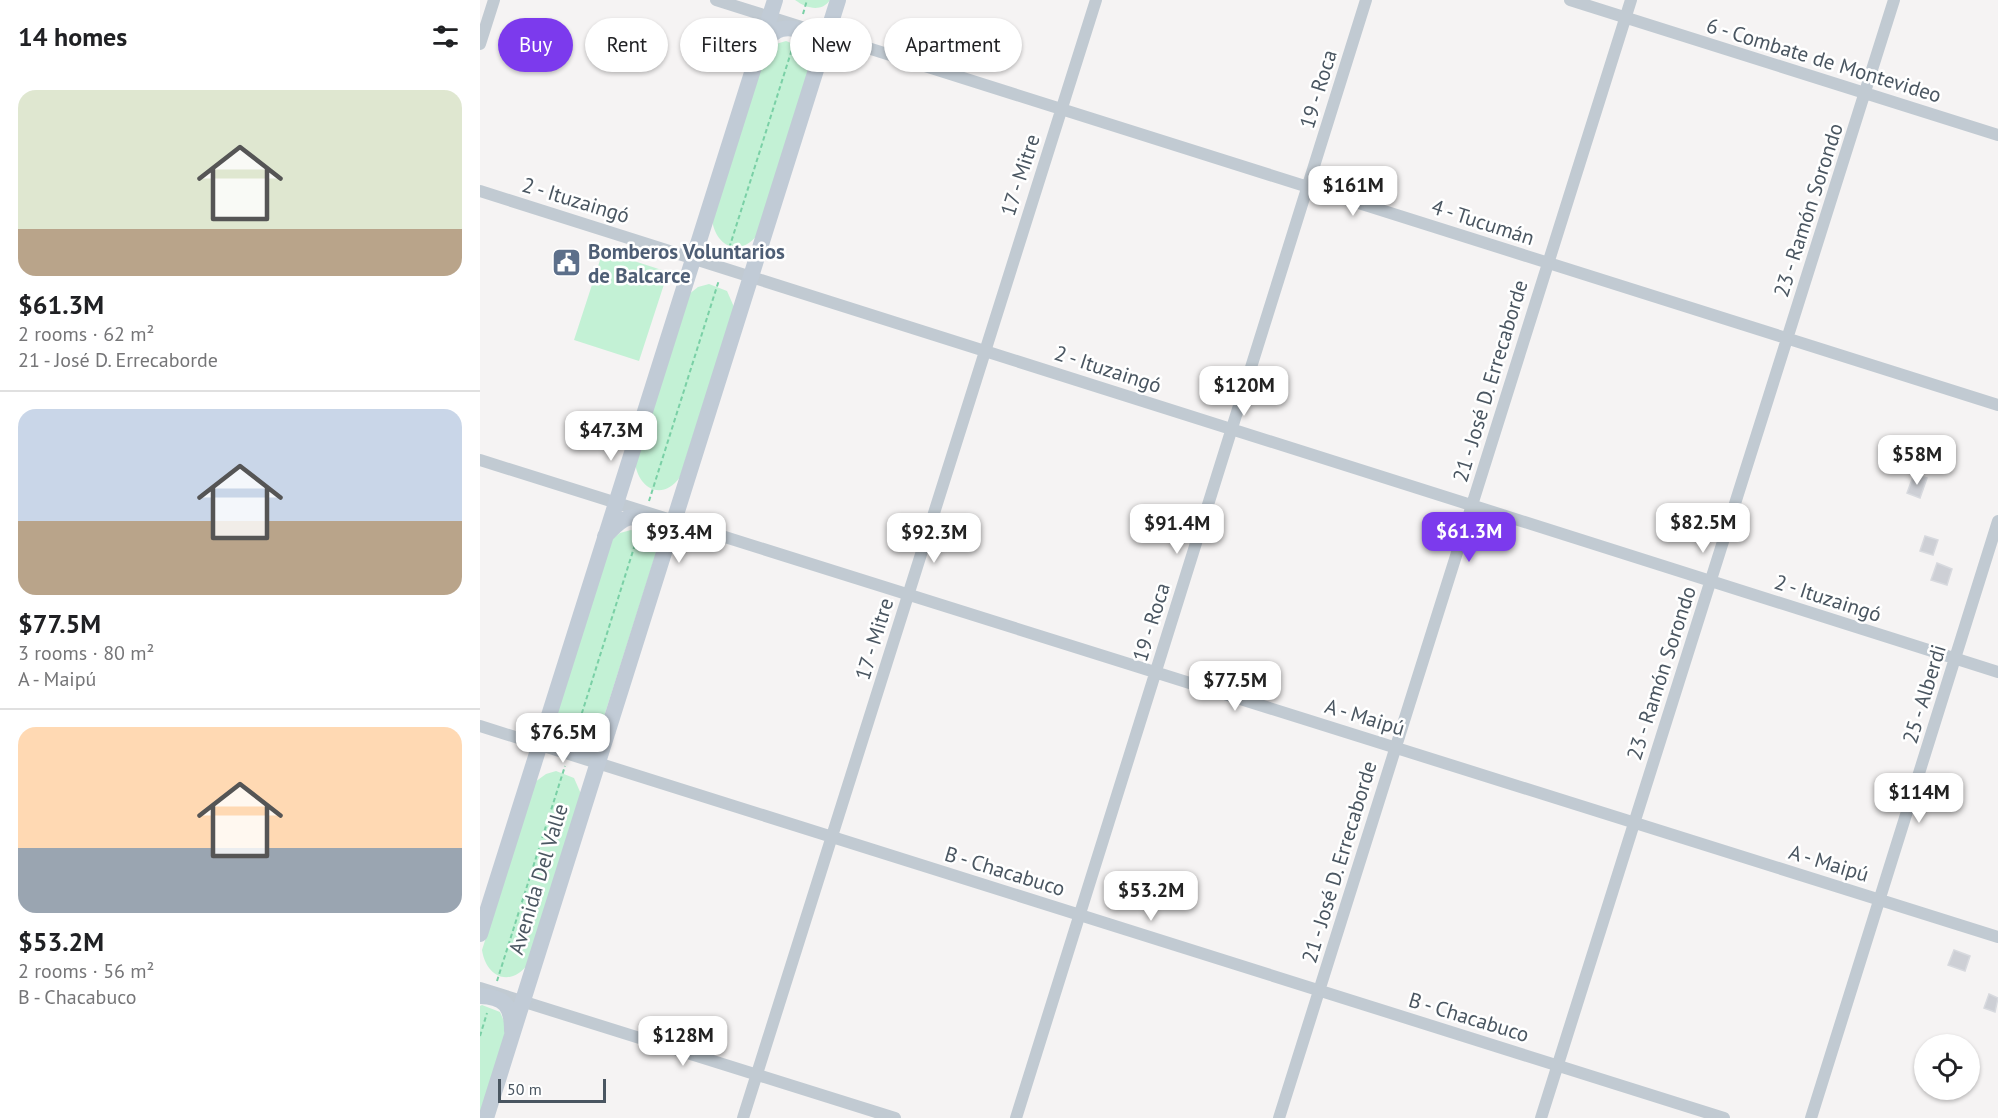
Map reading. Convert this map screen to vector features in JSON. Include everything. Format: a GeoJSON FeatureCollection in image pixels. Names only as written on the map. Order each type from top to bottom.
{"type":"FeatureCollection","features":[{"type":"Feature","properties":{"kind":"street"},"geometry":{"type":"LineString","coordinates":[[480,44],[494,0]]}},
{"type":"Feature","properties":{"kind":"street","name":"4 - Tucumán"},"geometry":{"type":"LineString","coordinates":[[716,0],[790,25]]}},
{"type":"Feature","properties":{"kind":"street","name":"Avenida Del Valle"},"geometry":{"type":"LineString","coordinates":[[769,17],[775,0]]}},
{"type":"Feature","properties":{"kind":"street","name":"Avenida Del Valle"},"geometry":{"type":"LineString","coordinates":[[832,18],[838,0]]}},
{"type":"Feature","properties":{"kind":"street","name":"17 - Mitre"},"geometry":{"type":"LineString","coordinates":[[743,1118],[1096,0]]}},
{"type":"Feature","properties":{"kind":"street","name":"19 - Roca"},"geometry":{"type":"LineString","coordinates":[[1016,1118],[1366,0]]}},
{"type":"Feature","properties":{"kind":"street","name":"6 - Combate de Montevideo"},"geometry":{"type":"LineString","coordinates":[[1570,0],[1998,135]]}},
{"type":"Feature","properties":{"kind":"street","name":"21 - José D. Errecaborde"},"geometry":{"type":"LineString","coordinates":[[1279,1118],[1631,0]]}},
{"type":"Feature","properties":{"kind":"street","name":"23 - Ramón Sorondo"},"geometry":{"type":"LineString","coordinates":[[1541,1118],[1894,0]]}},
{"type":"Feature","properties":{"kind":"street","name":"4 - Tucumán"},"geometry":{"type":"LineString","coordinates":[[872,49],[1998,405]]}},
{"type":"Feature","properties":{"kind":"street","name":"Avenida Del Valle"},"geometry":{"type":"LineString","coordinates":[[480,934],[752,72]]}},
{"type":"Feature","properties":{"kind":"street","name":"Avenida Del Valle"},"geometry":{"type":"LineString","coordinates":[[486,1118],[816,72]]}},
{"type":"Feature","properties":{"kind":"street","name":"2 - Ituzaingó"},"geometry":{"type":"LineString","coordinates":[[480,191],[1998,672]]}},
{"type":"Feature","properties":{"kind":"street","name":"A - Maipú"},"geometry":{"type":"LineString","coordinates":[[480,460],[616,502],[644,515],[674,521],[1998,937]]}},
{"type":"Feature","properties":{"kind":"street"},"geometry":{"type":"LineString","coordinates":[[605,536],[628,517],[644,515],[657,525],[663,538],[664,555]]}},
{"type":"Feature","properties":{"kind":"street","name":"25 - Alberdi"},"geometry":{"type":"LineString","coordinates":[[1811,1118],[1998,521]]}},
{"type":"Feature","properties":{"kind":"street"},"geometry":{"type":"LineString","coordinates":[[550,711],[550,729],[557,742],[570,751],[586,750],[608,731]]}},
{"type":"Feature","properties":{"kind":"street","name":"B - Chacabuco"},"geometry":{"type":"LineString","coordinates":[[480,726],[540,745],[570,751],[598,763],[1724,1118]]}},
{"type":"Feature","properties":{"kind":"street"},"geometry":{"type":"LineString","coordinates":[[487,993],[523,1001],[895,1118]]}},
{"type":"Feature","properties":{"kind":"street"},"geometry":{"type":"LineString","coordinates":[[487,993],[505,1003],[512,1016],[513,1034]]}},
{"type":"Feature","properties":{"kind":"path"},"geometry":{"type":"LineString","coordinates":[[801,18],[807,0]]}},
{"type":"Feature","properties":{"kind":"path"},"geometry":{"type":"LineString","coordinates":[[480,1036],[487,993],[570,751],[790,53]]}},
{"type":"Feature","properties":{"kind":"green space"},"geometry":{"type":"Polygon","coordinates":[[[795,0],[830,0],[822,7],[813,8],[795,0]]]}},
{"type":"Feature","properties":{"kind":"green space"},"geometry":{"type":"Polygon","coordinates":[[[786,41],[790,43],[790,72],[809,72],[758,234],[744,246],[730,246],[718,237],[712,220],[759,72],[778,72],[778,43],[786,41]]]}},
{"type":"Feature","properties":{"kind":"green space"},"geometry":{"type":"Polygon","coordinates":[[[603,251],[668,272],[639,361],[574,340],[603,251]]]}},
{"type":"Feature","properties":{"kind":"green space"},"geometry":{"type":"Polygon","coordinates":[[[709,284],[727,291],[734,307],[680,477],[666,489],[653,489],[641,480],[635,463],[688,295],[698,287],[709,284]]]}},
{"type":"Feature","properties":{"kind":"green space"},"geometry":{"type":"Polygon","coordinates":[[[631,530],[649,537],[656,553],[602,723],[588,735],[575,735],[563,726],[557,709],[610,541],[620,533],[631,530]]]}},
{"type":"Feature","properties":{"kind":"green space"},"geometry":{"type":"Polygon","coordinates":[[[556,771],[574,778],[581,794],[528,964],[514,976],[500,976],[488,967],[482,950],[535,782],[546,774],[556,771]]]}},
{"type":"Feature","properties":{"kind":"green space"},"geometry":{"type":"Polygon","coordinates":[[[480,1006],[500,1012],[507,1028],[480,1113],[480,1006]]]}},
{"type":"Feature","properties":{"kind":"building"},"geometry":{"type":"Polygon","coordinates":[[[1914,474],[1927,478],[1920,498],[1907,493],[1914,474]]]}},
{"type":"Feature","properties":{"kind":"building"},"geometry":{"type":"Polygon","coordinates":[[[1925,536],[1938,540],[1933,555],[1920,551],[1925,536]]]}},
{"type":"Feature","properties":{"kind":"building"},"geometry":{"type":"Polygon","coordinates":[[[1937,563],[1952,569],[1947,585],[1931,580],[1937,563]]]}},
{"type":"Feature","properties":{"kind":"building"},"geometry":{"type":"Polygon","coordinates":[[[1954,950],[1970,956],[1965,971],[1948,965],[1954,950]]]}},
{"type":"Feature","properties":{"kind":"building"},"geometry":{"type":"Polygon","coordinates":[[[1989,994],[1998,998],[1995,1012],[1984,1008],[1989,994]]]}},
{"type":"Feature","properties":{"kind":"place","name":"Bomberos Voluntarios de Balcarce"},"geometry":{"type":"Point","coordinates":[567,263]}}]}
